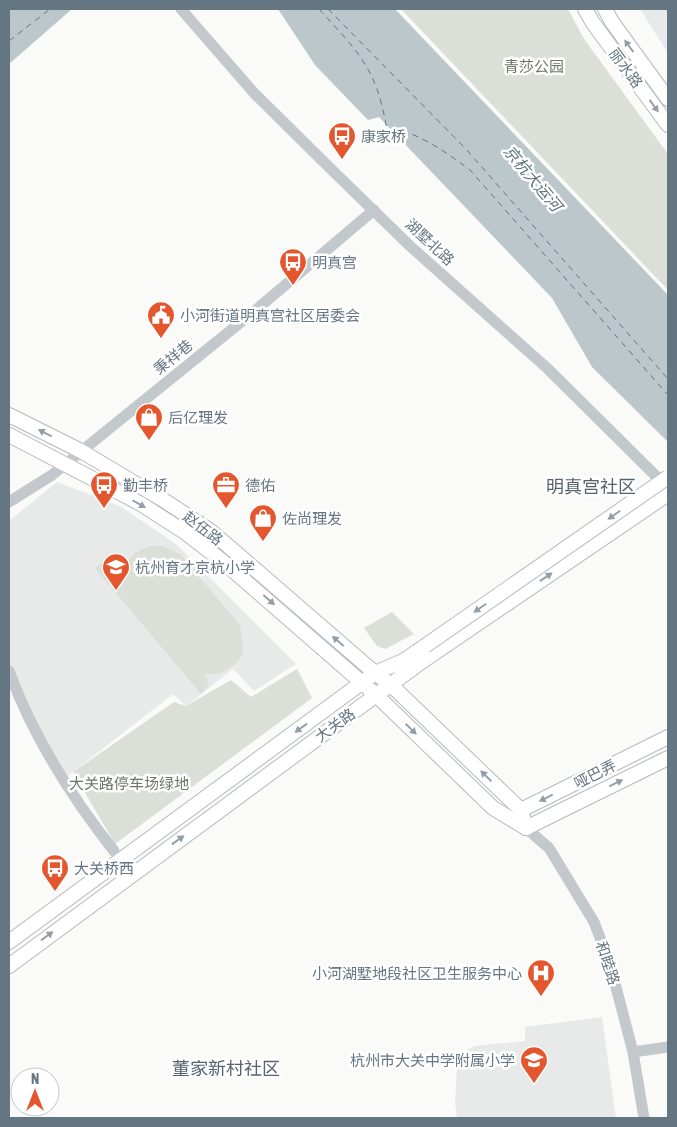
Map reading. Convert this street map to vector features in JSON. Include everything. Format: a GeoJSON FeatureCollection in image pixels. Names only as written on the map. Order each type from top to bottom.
{"type":"FeatureCollection","features":[{"type":"Feature","properties":{"kind":"main road","name":"丽水路"},"geometry":{"type":"LineString","coordinates":[[586,9],[593,23],[668,125]]}},
{"type":"Feature","properties":{"kind":"main road","name":"丽水路"},"geometry":{"type":"LineString","coordinates":[[605,9],[668,99]]}},
{"type":"Feature","properties":{"kind":"main road","name":"赵伍路"},"geometry":{"type":"LineString","coordinates":[[9,414],[81,451],[165,501],[212,532],[375,673],[391,684]]}},
{"type":"Feature","properties":{"kind":"main road","name":"赵伍路"},"geometry":{"type":"LineString","coordinates":[[9,435],[141,504],[182,531],[256,588],[362,683]]}},
{"type":"Feature","properties":{"kind":"main road","name":"大关路"},"geometry":{"type":"LineString","coordinates":[[9,966],[376,696],[430,650],[668,477]]}},
{"type":"Feature","properties":{"kind":"main road","name":"大关路"},"geometry":{"type":"LineString","coordinates":[[9,942],[375,673],[430,650],[668,494]]}},
{"type":"Feature","properties":{"kind":"main road","name":"和睦路"},"geometry":{"type":"LineString","coordinates":[[362,683],[493,808],[526,828]]}},
{"type":"Feature","properties":{"kind":"main road"},"geometry":{"type":"LineString","coordinates":[[391,684],[521,810],[526,828]]}},
{"type":"Feature","properties":{"kind":"main road","name":"哑巴弄"},"geometry":{"type":"LineString","coordinates":[[521,810],[668,737]]}},
{"type":"Feature","properties":{"kind":"main road","name":"哑巴弄"},"geometry":{"type":"LineString","coordinates":[[526,828],[668,758]]}},
{"type":"Feature","properties":{"kind":"street","name":"湖墅北路"},"geometry":{"type":"LineString","coordinates":[[181,9],[254,93],[410,246],[547,368],[668,488]]}},
{"type":"Feature","properties":{"kind":"street","name":"秉祥巷"},"geometry":{"type":"LineString","coordinates":[[9,502],[65,464],[374,210]]}},
{"type":"Feature","properties":{"kind":"street"},"geometry":{"type":"LineString","coordinates":[[9,670],[22,708],[46,752],[76,800],[114,851]]}},
{"type":"Feature","properties":{"kind":"street","name":"和睦路"},"geometry":{"type":"LineString","coordinates":[[526,828],[549,848],[594,922],[610,964],[633,1052],[644,1118]]}},
{"type":"Feature","properties":{"kind":"street"},"geometry":{"type":"LineString","coordinates":[[633,1052],[668,1047]]}},
{"type":"Feature","properties":{"kind":"shaded area"},"geometry":{"type":"Polygon","coordinates":[[[640,9],[668,9],[668,53],[640,9]]]}},
{"type":"Feature","properties":{"kind":"shaded area","name":"杭州育才京杭小学"},"geometry":{"type":"Polygon","coordinates":[[[57,482],[120,506],[176,544],[296,664],[254,691],[233,669],[186,706],[173,694],[64,779],[9,673],[9,521],[57,482]]]}},
{"type":"Feature","properties":{"kind":"shaded area","name":"杭州市大关中学附属小学"},"geometry":{"type":"Polygon","coordinates":[[[602,1017],[616,1118],[457,1118],[455,1103],[457,1066],[466,1051],[474,1046],[525,1041],[525,1027],[602,1017]]]}},
{"type":"Feature","properties":{"kind":"green space","name":"青莎公园"},"geometry":{"type":"Polygon","coordinates":[[[401,9],[568,9],[584,39],[668,154],[668,290],[401,9]]]}},
{"type":"Feature","properties":{"kind":"green space"},"geometry":{"type":"Polygon","coordinates":[[[151,546],[163,546],[180,554],[240,625],[243,653],[238,662],[220,674],[205,674],[209,684],[201,694],[95,568],[103,562],[120,581],[130,559],[138,551],[151,546]]]}},
{"type":"Feature","properties":{"kind":"green space"},"geometry":{"type":"Polygon","coordinates":[[[392,612],[414,634],[385,649],[377,646],[364,628],[392,612]]]}},
{"type":"Feature","properties":{"kind":"green space","name":"大关路停车场绿地"},"geometry":{"type":"Polygon","coordinates":[[[297,669],[312,698],[115,844],[73,772],[174,702],[186,706],[231,680],[251,697],[297,669]]]}},
{"type":"Feature","properties":{"kind":"water"},"geometry":{"type":"Polygon","coordinates":[[[9,9],[72,9],[9,64],[9,9]]]}},
{"type":"Feature","properties":{"kind":"water","name":"京杭大运河"},"geometry":{"type":"Polygon","coordinates":[[[278,9],[395,9],[668,295],[668,442],[592,367],[552,298],[379,117],[368,120],[315,65],[278,9]]]}},
{"type":"Feature","properties":{"kind":"ferry route"},"geometry":{"type":"LineString","coordinates":[[9,41],[50,9]]}},
{"type":"Feature","properties":{"kind":"ferry route"},"geometry":{"type":"LineString","coordinates":[[319,9],[363,61],[377,88],[386,125],[431,143],[470,170],[668,395]]}},
{"type":"Feature","properties":{"kind":"ferry route"},"geometry":{"type":"LineString","coordinates":[[328,9],[465,148],[668,379]]}},
{"type":"Feature","properties":{"kind":"place","name":"康家桥"},"geometry":{"type":"Point","coordinates":[342,160]}},
{"type":"Feature","properties":{"kind":"place","name":"明真宫"},"geometry":{"type":"Point","coordinates":[293,286]}},
{"type":"Feature","properties":{"kind":"place","name":"小河街道明真宫社区居委会"},"geometry":{"type":"Point","coordinates":[161,339]}},
{"type":"Feature","properties":{"kind":"place","name":"后亿理发"},"geometry":{"type":"Point","coordinates":[149,441]}},
{"type":"Feature","properties":{"kind":"place","name":"勤丰桥"},"geometry":{"type":"Point","coordinates":[104,509]}},
{"type":"Feature","properties":{"kind":"place","name":"德佑"},"geometry":{"type":"Point","coordinates":[226,509]}},
{"type":"Feature","properties":{"kind":"place","name":"佐尚理发"},"geometry":{"type":"Point","coordinates":[263,542]}},
{"type":"Feature","properties":{"kind":"place","name":"杭州育才京杭小学"},"geometry":{"type":"Point","coordinates":[116,591]}},
{"type":"Feature","properties":{"kind":"place","name":"大关桥西"},"geometry":{"type":"Point","coordinates":[55,892]}},
{"type":"Feature","properties":{"kind":"place","name":"小河湖墅地段社区卫生服务中心"},"geometry":{"type":"Point","coordinates":[541,997]}},
{"type":"Feature","properties":{"kind":"place","name":"杭州市大关中学附属小学"},"geometry":{"type":"Point","coordinates":[534,1084]}},
{"type":"Feature","properties":{"kind":"district","name":"明真宫社区"},"geometry":{"type":"Point","coordinates":[591,486]}},
{"type":"Feature","properties":{"kind":"district","name":"董家新村社区"},"geometry":{"type":"Point","coordinates":[226,1068]}}]}
